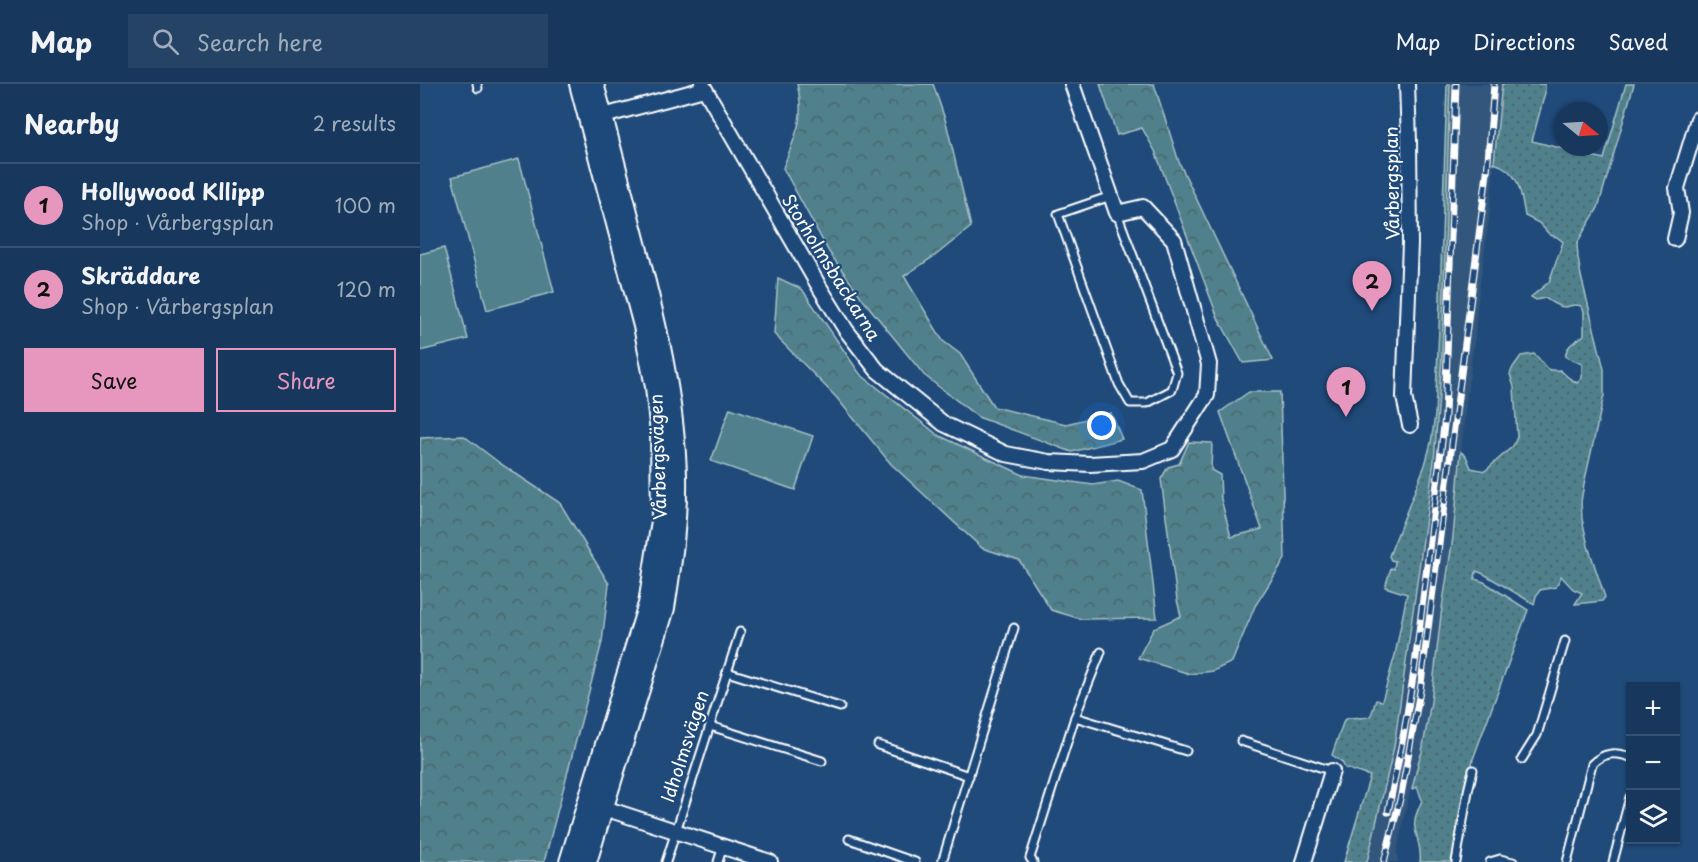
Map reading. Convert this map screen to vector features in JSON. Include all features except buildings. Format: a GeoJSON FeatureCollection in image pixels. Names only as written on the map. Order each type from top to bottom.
{"type":"FeatureCollection","features":[{"type":"Feature","properties":{"kind":"street","name":"Vårbergsvägen"},"geometry":{"type":"LineString","coordinates":[[569,862],[596,805],[665,608],[676,524],[677,477],[674,424],[657,323],[596,118],[579,84]]}},
{"type":"Feature","properties":{"kind":"street","name":"Vårbergsvägen"},"geometry":{"type":"LineString","coordinates":[[594,84],[596,118]]}},
{"type":"Feature","properties":{"kind":"street"},"geometry":{"type":"LineString","coordinates":[[1072,84],[1117,213]]}},
{"type":"Feature","properties":{"kind":"street","name":"Vårbergsplan"},"geometry":{"type":"LineString","coordinates":[[1407,84],[1410,243],[1404,397],[1410,425]]}},
{"type":"Feature","properties":{"kind":"street","name":"Storholmsbackarna"},"geometry":{"type":"LineString","coordinates":[[596,118],[703,87],[820,288],[846,330],[878,370],[944,424],[1006,454],[1049,462],[1080,464],[1143,461],[1172,449],[1207,395],[1209,364],[1174,240],[1143,207],[1117,213]]}},
{"type":"Feature","properties":{"kind":"street"},"geometry":{"type":"LineString","coordinates":[[1675,239],[1681,213],[1677,188],[1698,119]]}},
{"type":"Feature","properties":{"kind":"street"},"geometry":{"type":"LineString","coordinates":[[1304,862],[1332,771]]}},
{"type":"Feature","properties":{"kind":"street","name":"Vårbergsvägen"},"geometry":{"type":"LineString","coordinates":[[587,862],[596,805]]}},
{"type":"Feature","properties":{"kind":"street","name":"Idholmsvägen"},"geometry":{"type":"LineString","coordinates":[[596,805],[770,862]]}},
{"type":"Feature","properties":{"kind":"lane"},"geometry":{"type":"LineString","coordinates":[[1111,196],[1058,214],[1119,384],[1130,403],[1147,403],[1172,390],[1177,373],[1117,213]]}},
{"type":"Feature","properties":{"kind":"lane"},"geometry":{"type":"LineString","coordinates":[[942,862],[1014,628]]}},
{"type":"Feature","properties":{"kind":"lane","name":"Idholmsvägen"},"geometry":{"type":"LineString","coordinates":[[666,862],[740,632]]}},
{"type":"Feature","properties":{"kind":"lane"},"geometry":{"type":"LineString","coordinates":[[1522,759],[1537,735],[1565,641]]}},
{"type":"Feature","properties":{"kind":"lane"},"geometry":{"type":"LineString","coordinates":[[1033,862],[1030,858],[1075,717],[1101,652]]}},
{"type":"Feature","properties":{"kind":"lane","name":"Idholmsvägen"},"geometry":{"type":"LineString","coordinates":[[727,672],[840,707]]}},
{"type":"Feature","properties":{"kind":"lane"},"geometry":{"type":"LineString","coordinates":[[1075,717],[1186,751]]}},
{"type":"Feature","properties":{"kind":"lane"},"geometry":{"type":"LineString","coordinates":[[710,726],[822,761]]}},
{"type":"Feature","properties":{"kind":"lane"},"geometry":{"type":"LineString","coordinates":[[1241,741],[1332,771]]}},
{"type":"Feature","properties":{"kind":"lane"},"geometry":{"type":"LineString","coordinates":[[878,745],[969,776]]}},
{"type":"Feature","properties":{"kind":"lane"},"geometry":{"type":"LineString","coordinates":[[1567,862],[1592,764],[1600,757],[1618,753],[1626,756]]}},
{"type":"Feature","properties":{"kind":"lane"},"geometry":{"type":"LineString","coordinates":[[1456,862],[1473,771]]}},
{"type":"Feature","properties":{"kind":"lane"},"geometry":{"type":"LineString","coordinates":[[1613,862],[1626,812]]}},
{"type":"Feature","properties":{"kind":"lane"},"geometry":{"type":"LineString","coordinates":[[849,839],[915,862]]}},
{"type":"Feature","properties":{"kind":"lane"},"geometry":{"type":"LineString","coordinates":[[718,862],[723,846]]}},
{"type":"Feature","properties":{"kind":"lane"},"geometry":{"type":"LineString","coordinates":[[1494,861],[1513,862]]}},
{"type":"Feature","properties":{"kind":"shaded area"},"geometry":{"type":"Polygon","coordinates":[[[1450,84],[1502,84],[1489,219],[1466,403],[1453,537],[1422,752],[1406,808],[1397,852],[1398,862],[1367,862],[1394,747],[1437,429],[1442,357],[1450,84]]]}},
{"type":"Feature","properties":{"kind":"green space"},"geometry":{"type":"Polygon","coordinates":[[[797,84],[933,84],[946,122],[971,227],[936,255],[904,276],[943,341],[960,354],[994,407],[1066,424],[1111,413],[1122,439],[1072,452],[978,417],[924,375],[864,301],[829,252],[783,168],[800,118],[797,84]]]}},
{"type":"Feature","properties":{"kind":"green space"},"geometry":{"type":"Polygon","coordinates":[[[1100,84],[1154,84],[1179,162],[1273,360],[1243,363],[1218,318],[1155,151],[1142,128],[1117,135],[1100,84]]]}},
{"type":"Feature","properties":{"kind":"green space"},"geometry":{"type":"Polygon","coordinates":[[[1447,84],[1450,84],[1442,357],[1434,461],[1394,747],[1367,862],[1344,862],[1370,776],[1345,768],[1342,762],[1332,755],[1344,720],[1370,716],[1376,700],[1382,701],[1395,655],[1407,594],[1385,587],[1391,568],[1394,569],[1395,561],[1389,556],[1425,465],[1435,415],[1447,84]]]}},
{"type":"Feature","properties":{"kind":"green space"},"geometry":{"type":"Polygon","coordinates":[[[1502,84],[1545,84],[1545,93],[1532,141],[1554,146],[1554,156],[1592,156],[1604,159],[1605,156],[1608,156],[1608,145],[1626,84],[1634,84],[1598,208],[1577,244],[1581,276],[1604,369],[1604,395],[1581,502],[1588,546],[1605,597],[1602,601],[1575,604],[1582,593],[1573,589],[1561,576],[1556,587],[1540,590],[1534,604],[1476,571],[1475,579],[1484,582],[1528,610],[1473,759],[1451,862],[1420,862],[1415,824],[1422,800],[1417,787],[1412,789],[1422,752],[1431,702],[1453,537],[1461,452],[1466,456],[1471,468],[1485,471],[1513,446],[1517,437],[1514,387],[1510,374],[1521,356],[1534,354],[1547,368],[1560,370],[1577,383],[1582,378],[1582,364],[1566,357],[1569,347],[1584,335],[1584,311],[1581,306],[1562,307],[1545,298],[1536,300],[1531,297],[1549,282],[1563,242],[1550,235],[1539,223],[1525,216],[1520,191],[1514,177],[1509,171],[1494,163],[1502,84]]]}},
{"type":"Feature","properties":{"kind":"green space"},"geometry":{"type":"Polygon","coordinates":[[[519,159],[554,292],[487,310],[452,177],[519,159]]]}},
{"type":"Feature","properties":{"kind":"green space"},"geometry":{"type":"Polygon","coordinates":[[[444,248],[468,339],[420,351],[420,254],[444,248]]]}},
{"type":"Feature","properties":{"kind":"green space"},"geometry":{"type":"Polygon","coordinates":[[[778,278],[802,289],[860,374],[938,435],[1023,475],[1093,485],[1118,481],[1142,490],[1157,618],[1081,619],[1051,610],[1019,560],[982,548],[891,464],[836,397],[774,334],[778,278]]]}},
{"type":"Feature","properties":{"kind":"green space"},"geometry":{"type":"Polygon","coordinates":[[[1249,392],[1280,392],[1285,559],[1255,606],[1232,662],[1213,671],[1190,674],[1138,658],[1154,628],[1181,616],[1161,479],[1168,467],[1179,464],[1189,442],[1212,443],[1211,470],[1220,475],[1221,499],[1231,537],[1262,529],[1220,412],[1249,392]]]}},
{"type":"Feature","properties":{"kind":"green space"},"geometry":{"type":"Polygon","coordinates":[[[730,408],[813,436],[795,490],[711,461],[730,408]]]}},
{"type":"Feature","properties":{"kind":"green space"},"geometry":{"type":"Polygon","coordinates":[[[464,436],[560,503],[609,584],[602,642],[544,862],[420,862],[420,438],[464,436]]]}},
{"type":"Feature","properties":{"kind":"railway"},"geometry":{"type":"LineString","coordinates":[[1388,812],[1415,665],[1445,417],[1456,84]]}},
{"type":"Feature","properties":{"kind":"railway"},"geometry":{"type":"LineString","coordinates":[[1384,862],[1401,795],[1420,691],[1487,173],[1494,84]]}},
{"type":"Feature","properties":{"kind":"place","name":"Skräddare"},"geometry":{"type":"Point","coordinates":[1372,311]}},
{"type":"Feature","properties":{"kind":"place","name":"Hollywood Kllipp"},"geometry":{"type":"Point","coordinates":[1346,417]}}]}
